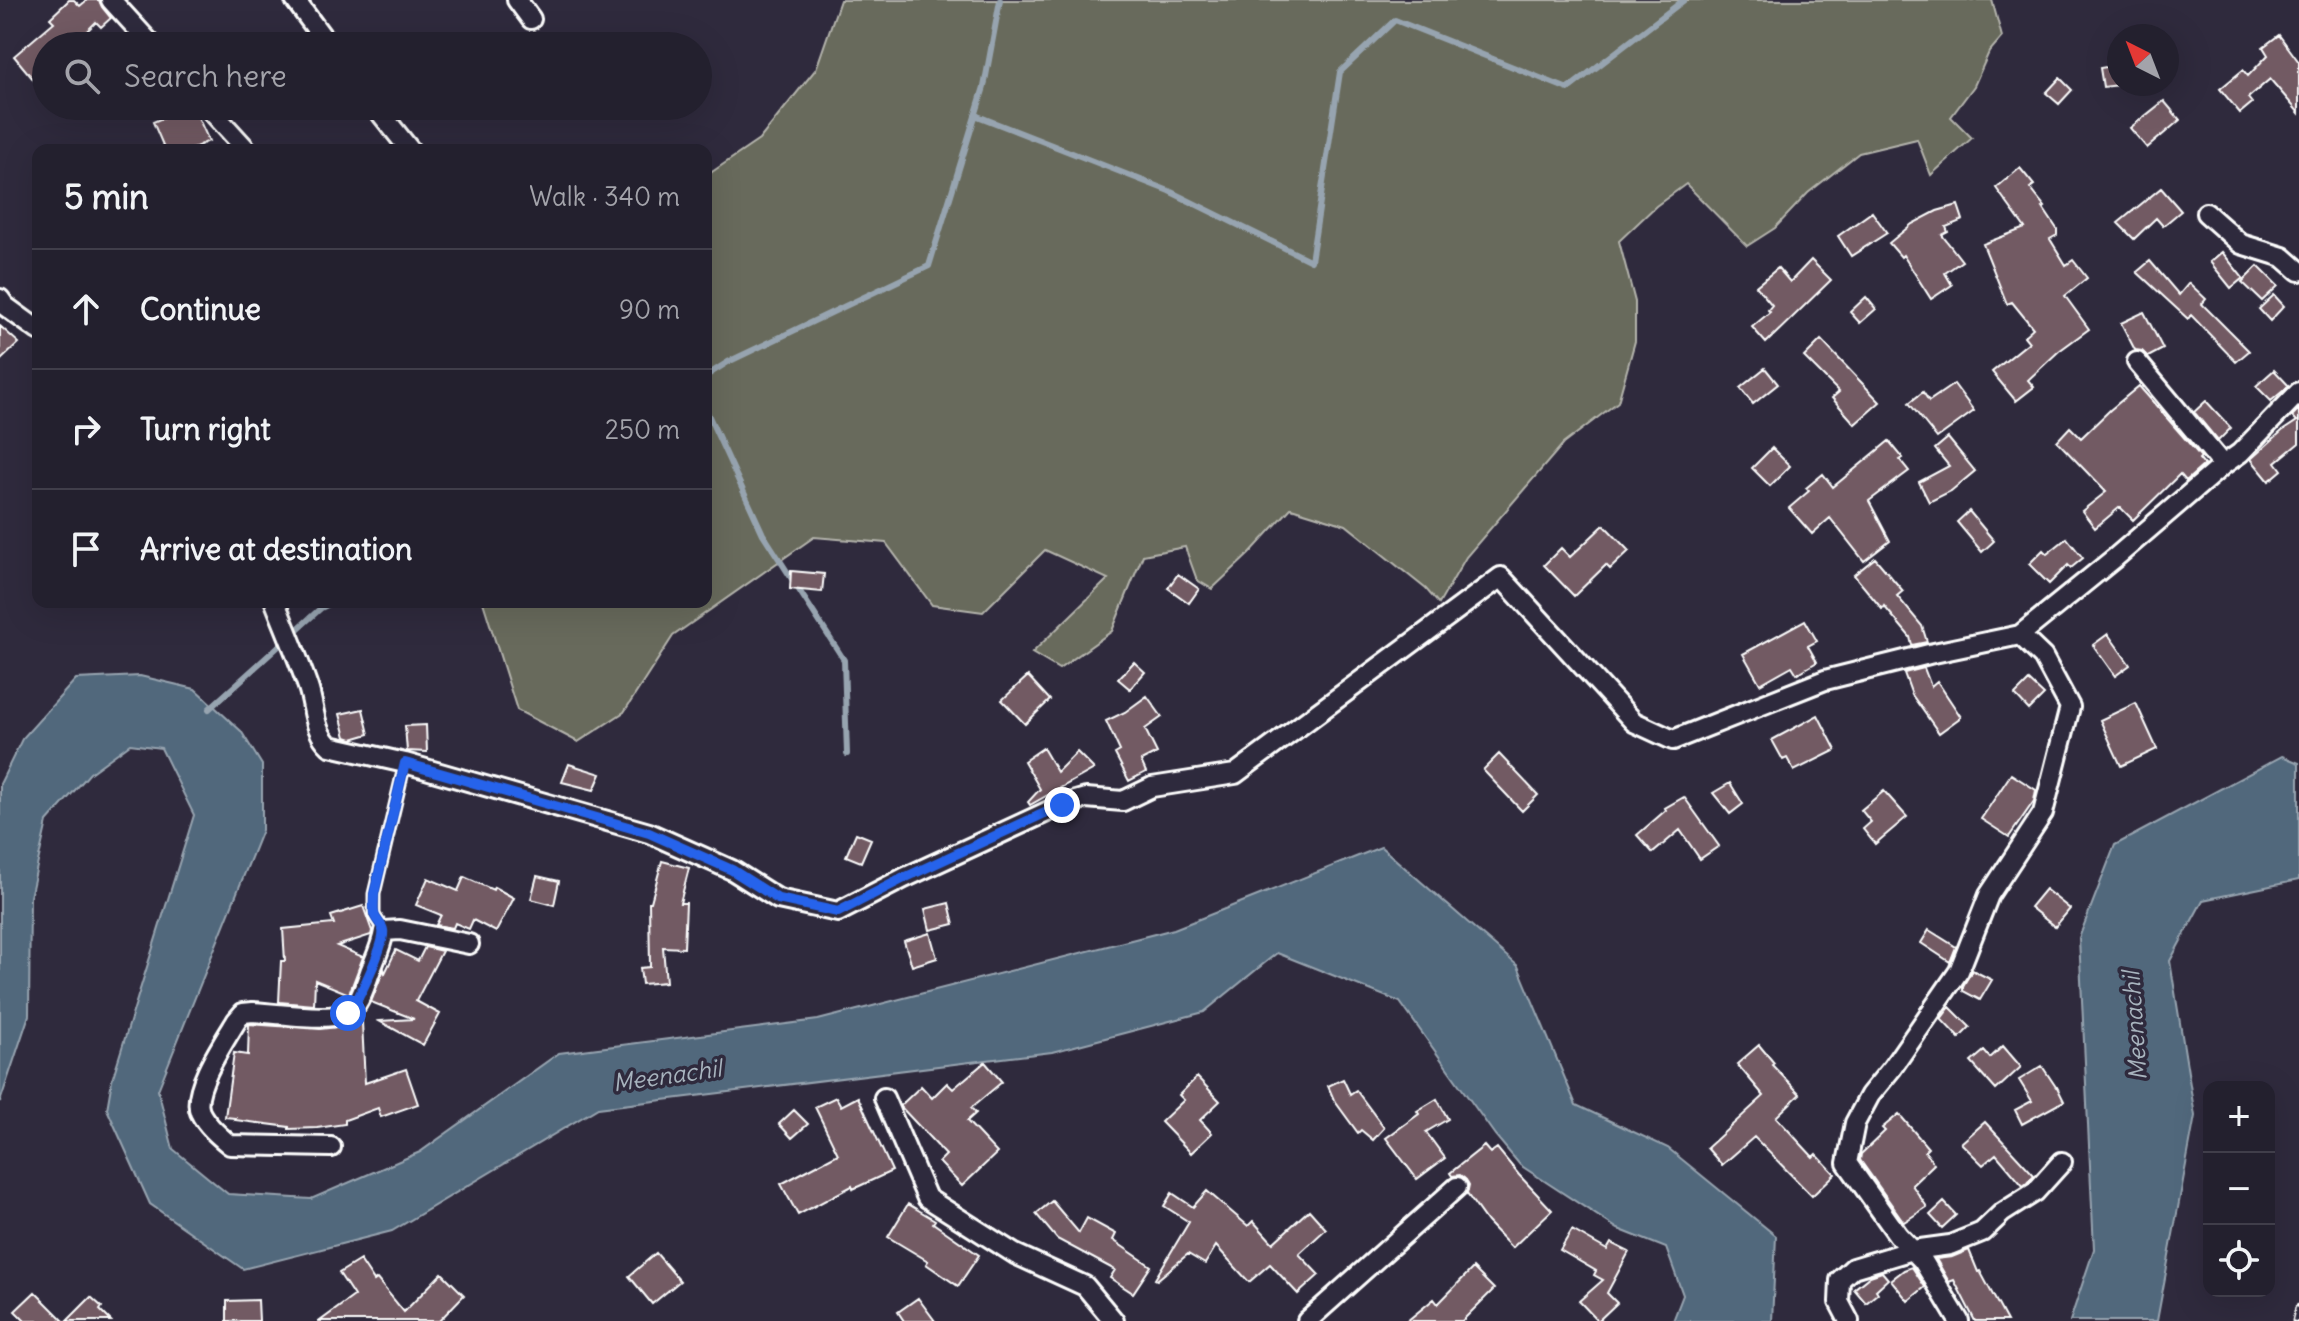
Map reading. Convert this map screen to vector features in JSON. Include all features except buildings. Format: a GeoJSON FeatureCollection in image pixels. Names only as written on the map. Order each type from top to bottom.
{"type":"FeatureCollection","features":[{"type":"Feature","properties":{"kind":"street"},"geometry":{"type":"LineString","coordinates":[[111,0],[140,32]]}},
{"type":"Feature","properties":{"kind":"street"},"geometry":{"type":"LineString","coordinates":[[295,0],[319,32]]}},
{"type":"Feature","properties":{"kind":"street"},"geometry":{"type":"LineString","coordinates":[[517,0],[531,19]]}},
{"type":"Feature","properties":{"kind":"street"},"geometry":{"type":"LineString","coordinates":[[220,120],[242,144]]}},
{"type":"Feature","properties":{"kind":"street"},"geometry":{"type":"LineString","coordinates":[[386,120],[405,144]]}},
{"type":"Feature","properties":{"kind":"street"},"geometry":{"type":"LineString","coordinates":[[2206,213],[2241,244],[2283,257],[2299,271]]}},
{"type":"Feature","properties":{"kind":"street"},"geometry":{"type":"LineString","coordinates":[[0,299],[32,326]]}},
{"type":"Feature","properties":{"kind":"street"},"geometry":{"type":"LineString","coordinates":[[2137,362],[2223,465]]}},
{"type":"Feature","properties":{"kind":"street"},"geometry":{"type":"LineString","coordinates":[[277,608],[308,688],[322,739],[330,746],[405,763],[649,833],[732,870],[778,899],[838,912],[1062,805],[1086,798],[1123,801],[1152,787],[1235,774],[1501,577],[1634,722],[1673,740],[1825,680],[2020,635],[2240,453],[2299,392]]}},
{"type":"Feature","properties":{"kind":"street"},"geometry":{"type":"LineString","coordinates":[[1959,1321],[1923,1261],[1898,1235],[1847,1163],[1855,1123],[1870,1095],[1959,971],[1989,895],[2043,813],[2070,707],[2043,657],[2020,635]]}},
{"type":"Feature","properties":{"kind":"street"},"geometry":{"type":"LineString","coordinates":[[331,1147],[230,1145],[199,1111],[197,1099],[223,1043],[243,1013],[339,1016],[348,1013],[368,978],[384,931],[400,930],[469,944]]}},
{"type":"Feature","properties":{"kind":"street"},"geometry":{"type":"LineString","coordinates":[[884,1098],[927,1198],[1015,1254],[1085,1286],[1114,1321]]}},
{"type":"Feature","properties":{"kind":"street"},"geometry":{"type":"LineString","coordinates":[[1849,1321],[1839,1302],[1840,1280],[1853,1268],[1913,1250],[1950,1245],[1982,1232],[2002,1213],[2035,1192],[2062,1162]]}},
{"type":"Feature","properties":{"kind":"street"},"geometry":{"type":"LineString","coordinates":[[1307,1321],[1457,1187]]}},
{"type":"Feature","properties":{"kind":"lane"},"geometry":{"type":"LineString","coordinates":[[384,931],[374,915],[374,894],[405,763]]}},
{"type":"Feature","properties":{"kind":"green space"},"geometry":{"type":"Polygon","coordinates":[[[840,0],[1992,0],[2002,37],[1989,52],[1974,86],[1951,117],[1972,138],[1931,175],[1917,139],[1859,153],[1808,193],[1775,228],[1747,246],[1686,184],[1656,206],[1619,241],[1635,302],[1635,341],[1618,402],[1563,444],[1466,557],[1439,604],[1426,589],[1346,525],[1291,508],[1212,589],[1197,580],[1185,547],[1143,555],[1112,631],[1059,669],[1032,653],[1108,579],[1045,550],[983,612],[932,605],[886,543],[814,537],[673,636],[624,712],[578,742],[517,710],[485,608],[712,608],[712,172],[759,140],[816,69],[840,0]]]}},
{"type":"Feature","properties":{"kind":"water","name":"Meenachil"},"geometry":{"type":"Polygon","coordinates":[[[140,676],[195,689],[241,731],[262,765],[262,830],[158,1090],[173,1149],[228,1194],[311,1199],[420,1152],[559,1053],[818,1020],[1174,929],[1381,847],[1518,966],[1576,1105],[1668,1148],[1776,1236],[1772,1321],[1673,1321],[1683,1295],[1666,1248],[1618,1229],[1520,1165],[1400,1002],[1277,953],[1204,1012],[1052,1052],[598,1108],[392,1231],[243,1269],[150,1204],[107,1109],[112,1080],[194,815],[161,748],[130,744],[90,773],[47,822],[30,897],[29,1015],[0,1102],[0,784],[22,739],[76,679],[140,676]]]}},
{"type":"Feature","properties":{"kind":"water","name":"Meenachil"},"geometry":{"type":"Polygon","coordinates":[[[2282,756],[2299,763],[2299,880],[2203,900],[2170,961],[2195,1116],[2157,1321],[2070,1321],[2094,1249],[2079,938],[2115,845],[2282,756]]]}},
{"type":"Feature","properties":{"kind":"waterway"},"geometry":{"type":"LineString","coordinates":[[712,372],[929,266],[984,87],[1000,0]]}},
{"type":"Feature","properties":{"kind":"waterway"},"geometry":{"type":"LineString","coordinates":[[975,115],[1169,191],[1311,261],[1340,72],[1395,20],[1568,89],[1684,0]]}},
{"type":"Feature","properties":{"kind":"waterway"},"geometry":{"type":"LineString","coordinates":[[712,423],[763,534],[844,660],[847,754]]}},
{"type":"Feature","properties":{"kind":"waterway"},"geometry":{"type":"LineString","coordinates":[[209,709],[321,608]]}},
{"type":"Feature","properties":{"kind":"railway"},"geometry":{"type":"LineString","coordinates":[[2296,1321],[2299,1308]]}},
{"type":"Feature","properties":{"kind":"route"},"geometry":{"type":"LineString","coordinates":[[348,1013],[368,978],[383,939],[384,931],[374,915],[374,894],[405,763],[649,833],[732,870],[778,899],[838,912],[1062,805]]}}]}
